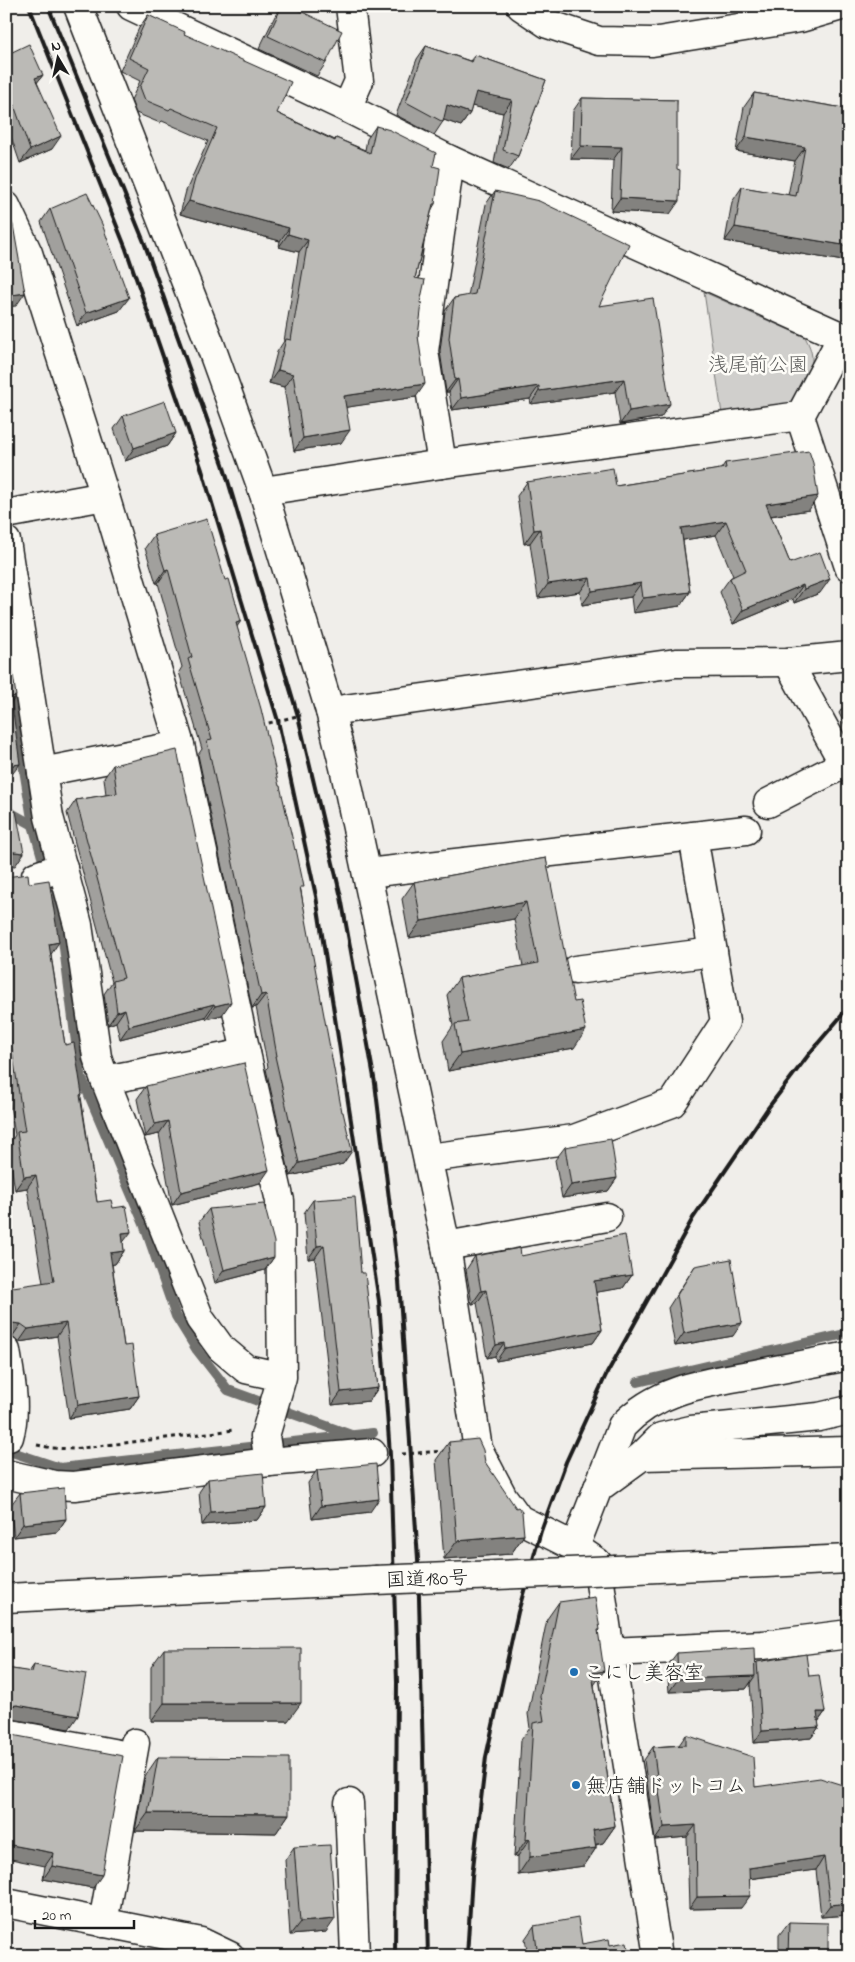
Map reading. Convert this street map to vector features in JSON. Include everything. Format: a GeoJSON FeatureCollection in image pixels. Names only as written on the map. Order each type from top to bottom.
{"type":"FeatureCollection","features":[{"type":"Feature","properties":{"kind":"main road"},"geometry":{"type":"LineString","coordinates":[[78,6],[210,344],[263,491],[330,711],[367,873],[446,1246],[478,1448],[503,1497],[519,1519],[575,1547],[597,1562],[658,1956]]}},
{"type":"Feature","properties":{"kind":"main road"},"geometry":{"type":"LineString","coordinates":[[132,6],[347,108],[450,160],[846,338],[800,416],[849,567]]}},
{"type":"Feature","properties":{"kind":"main road"},"geometry":{"type":"LineString","coordinates":[[347,108],[359,81],[350,6]]}},
{"type":"Feature","properties":{"kind":"main road"},"geometry":{"type":"LineString","coordinates":[[521,6],[548,24],[599,41],[652,42],[800,18],[841,6]]}},
{"type":"Feature","properties":{"kind":"main road"},"geometry":{"type":"LineString","coordinates":[[442,464],[424,351],[450,160]]}},
{"type":"Feature","properties":{"kind":"main road"},"geometry":{"type":"LineString","coordinates":[[6,206],[28,253],[105,496],[180,745],[246,1053],[280,1201],[281,1385],[268,1441]]}},
{"type":"Feature","properties":{"kind":"main road"},"geometry":{"type":"LineString","coordinates":[[263,491],[442,464],[800,416]]}},
{"type":"Feature","properties":{"kind":"main road"},"geometry":{"type":"LineString","coordinates":[[6,514],[105,496]]}},
{"type":"Feature","properties":{"kind":"main road"},"geometry":{"type":"LineString","coordinates":[[6,541],[49,817],[64,867],[78,925],[97,1058],[200,1319],[221,1348],[246,1369],[281,1385]]}},
{"type":"Feature","properties":{"kind":"main road"},"geometry":{"type":"LineString","coordinates":[[330,711],[676,663],[788,662],[849,656]]}},
{"type":"Feature","properties":{"kind":"main road"},"geometry":{"type":"LineString","coordinates":[[768,803],[844,764],[788,662]]}},
{"type":"Feature","properties":{"kind":"main road"},"geometry":{"type":"LineString","coordinates":[[42,772],[180,745]]}},
{"type":"Feature","properties":{"kind":"main road"},"geometry":{"type":"LineString","coordinates":[[367,873],[746,830]]}},
{"type":"Feature","properties":{"kind":"main road"},"geometry":{"type":"LineString","coordinates":[[428,1158],[574,1139],[672,1103],[725,1022],[693,836]]}},
{"type":"Feature","properties":{"kind":"main road"},"geometry":{"type":"LineString","coordinates":[[36,876],[64,867]]}},
{"type":"Feature","properties":{"kind":"main road"},"geometry":{"type":"LineString","coordinates":[[575,970],[713,952]]}},
{"type":"Feature","properties":{"kind":"main road"},"geometry":{"type":"LineString","coordinates":[[105,1080],[246,1053]]}},
{"type":"Feature","properties":{"kind":"main road"},"geometry":{"type":"LineString","coordinates":[[446,1246],[607,1217]]}},
{"type":"Feature","properties":{"kind":"main road"},"geometry":{"type":"LineString","coordinates":[[6,1351],[12,1390],[9,1427]]}},
{"type":"Feature","properties":{"kind":"main road"},"geometry":{"type":"LineString","coordinates":[[575,1547],[622,1426],[632,1415],[656,1400],[682,1388],[849,1356]]}},
{"type":"Feature","properties":{"kind":"main road"},"geometry":{"type":"LineString","coordinates":[[598,1488],[642,1456],[661,1437],[691,1430],[820,1417],[849,1410]]}},
{"type":"Feature","properties":{"kind":"main road"},"geometry":{"type":"LineString","coordinates":[[6,1474],[54,1485],[74,1486],[268,1441],[372,1453]]}},
{"type":"Feature","properties":{"kind":"main road"},"geometry":{"type":"LineString","coordinates":[[642,1456],[849,1451]]}},
{"type":"Feature","properties":{"kind":"main road","name":"国道180号"},"geometry":{"type":"LineString","coordinates":[[6,1598],[849,1559]]}},
{"type":"Feature","properties":{"kind":"main road"},"geometry":{"type":"LineString","coordinates":[[610,1652],[763,1645],[849,1634]]}},
{"type":"Feature","properties":{"kind":"main road"},"geometry":{"type":"LineString","coordinates":[[6,1733],[126,1748],[103,1923]]}},
{"type":"Feature","properties":{"kind":"main road"},"geometry":{"type":"LineString","coordinates":[[349,1803],[355,1956]]}},
{"type":"Feature","properties":{"kind":"main road"},"geometry":{"type":"LineString","coordinates":[[6,1903],[201,1942],[230,1956]]}},
{"type":"Feature","properties":{"kind":"path"},"geometry":{"type":"LineString","coordinates":[[260,725],[330,711]]}},
{"type":"Feature","properties":{"kind":"path"},"geometry":{"type":"LineString","coordinates":[[9,1427],[52,1448],[73,1449],[241,1429],[268,1441]]}},
{"type":"Feature","properties":{"kind":"path"},"geometry":{"type":"LineString","coordinates":[[372,1453],[378,1457],[478,1448]]}},
{"type":"Feature","properties":{"kind":"green space","name":"浅尾前公園"},"geometry":{"type":"Polygon","coordinates":[[[704,292],[805,337],[810,347],[812,365],[806,380],[789,404],[722,414],[704,292]]]}},
{"type":"Feature","properties":{"kind":"building"},"geometry":{"type":"Polygon","coordinates":[[[282,6],[290,6],[342,31],[326,63],[268,36],[282,6]]]}},
{"type":"Feature","properties":{"kind":"building"},"geometry":{"type":"Polygon","coordinates":[[[148,15],[185,32],[184,34],[291,82],[277,113],[335,141],[336,138],[370,153],[376,126],[390,130],[436,153],[433,166],[440,168],[435,204],[433,204],[415,278],[425,280],[420,303],[422,303],[418,336],[425,384],[344,396],[350,430],[303,438],[293,374],[278,370],[286,339],[291,340],[308,240],[288,234],[289,228],[189,201],[195,179],[217,128],[171,108],[169,110],[145,100],[140,87],[149,68],[129,58],[148,15]]]}},
{"type":"Feature","properties":{"kind":"building"},"geometry":{"type":"Polygon","coordinates":[[[29,44],[43,75],[35,78],[61,136],[30,150],[14,105],[6,107],[6,55],[29,44]]]}},
{"type":"Feature","properties":{"kind":"building"},"geometry":{"type":"Polygon","coordinates":[[[426,46],[472,62],[475,55],[546,80],[518,156],[503,150],[512,100],[476,92],[470,113],[447,105],[443,122],[406,102],[426,46]]]}},
{"type":"Feature","properties":{"kind":"building"},"geometry":{"type":"Polygon","coordinates":[[[754,93],[849,109],[849,246],[735,227],[742,187],[796,196],[805,147],[746,137],[754,93]]]}},
{"type":"Feature","properties":{"kind":"building"},"geometry":{"type":"Polygon","coordinates":[[[582,98],[677,100],[677,169],[680,170],[679,201],[620,198],[622,147],[581,146],[582,98]]]}},
{"type":"Feature","properties":{"kind":"building"},"geometry":{"type":"Polygon","coordinates":[[[495,191],[539,201],[629,244],[599,306],[653,298],[670,404],[629,411],[624,379],[539,391],[539,386],[461,398],[458,379],[455,380],[449,338],[454,298],[475,294],[495,191]]]}},
{"type":"Feature","properties":{"kind":"building"},"geometry":{"type":"Polygon","coordinates":[[[87,193],[102,224],[129,298],[86,313],[50,209],[87,193]]]}},
{"type":"Feature","properties":{"kind":"building"},"geometry":{"type":"Polygon","coordinates":[[[6,211],[13,225],[25,293],[6,296],[6,211]]]}},
{"type":"Feature","properties":{"kind":"building"},"geometry":{"type":"Polygon","coordinates":[[[165,401],[176,433],[134,448],[123,416],[165,401]]]}},
{"type":"Feature","properties":{"kind":"building"},"geometry":{"type":"Polygon","coordinates":[[[809,451],[813,463],[818,496],[766,504],[790,563],[820,552],[830,579],[804,589],[803,585],[743,610],[730,578],[746,570],[726,521],[681,528],[690,592],[643,598],[641,583],[592,591],[590,578],[548,584],[540,529],[534,530],[527,482],[613,468],[616,486],[726,468],[725,463],[809,451]]]}},
{"type":"Feature","properties":{"kind":"building"},"geometry":{"type":"Polygon","coordinates":[[[207,519],[225,580],[229,579],[241,621],[236,623],[261,709],[296,849],[304,887],[300,887],[342,1112],[352,1151],[299,1163],[275,1056],[277,1056],[266,994],[261,995],[207,741],[212,740],[188,659],[192,657],[168,569],[165,570],[154,535],[207,519]]]}},
{"type":"Feature","properties":{"kind":"building"},"geometry":{"type":"Polygon","coordinates":[[[6,624],[16,696],[11,697],[20,764],[6,766],[6,624]]]}},
{"type":"Feature","properties":{"kind":"building"},"geometry":{"type":"Polygon","coordinates":[[[177,750],[231,1002],[215,1006],[214,1004],[129,1026],[125,1009],[117,1012],[113,981],[124,978],[76,800],[117,793],[113,765],[177,750]]]}},
{"type":"Feature","properties":{"kind":"building"},"geometry":{"type":"Polygon","coordinates":[[[16,811],[24,853],[6,851],[6,813],[16,811]]]}},
{"type":"Feature","properties":{"kind":"building"},"geometry":{"type":"Polygon","coordinates":[[[546,858],[574,1002],[580,1001],[586,1030],[460,1054],[455,1024],[468,1022],[459,978],[538,963],[526,902],[421,921],[414,882],[546,858]]]}},
{"type":"Feature","properties":{"kind":"building"},"geometry":{"type":"Polygon","coordinates":[[[28,874],[29,883],[49,880],[59,942],[49,944],[65,1045],[74,1043],[82,1094],[80,1095],[97,1202],[111,1200],[113,1208],[126,1206],[131,1232],[122,1233],[124,1251],[110,1253],[124,1346],[132,1345],[139,1396],[78,1405],[66,1323],[28,1329],[21,1324],[12,1323],[6,1326],[6,1288],[54,1281],[36,1175],[24,1177],[17,1132],[25,1131],[8,1025],[6,1025],[6,877],[28,874]]]}},
{"type":"Feature","properties":{"kind":"building"},"geometry":{"type":"Polygon","coordinates":[[[244,1063],[269,1170],[181,1192],[168,1121],[155,1124],[146,1086],[244,1063]]]}},
{"type":"Feature","properties":{"kind":"building"},"geometry":{"type":"Polygon","coordinates":[[[611,1139],[617,1178],[571,1185],[565,1147],[611,1139]]]}},
{"type":"Feature","properties":{"kind":"building"},"geometry":{"type":"Polygon","coordinates":[[[355,1197],[361,1273],[365,1273],[378,1388],[341,1392],[324,1245],[317,1246],[313,1200],[355,1197]]]}},
{"type":"Feature","properties":{"kind":"building"},"geometry":{"type":"Polygon","coordinates":[[[264,1204],[274,1242],[274,1257],[224,1270],[209,1209],[264,1204]]]}},
{"type":"Feature","properties":{"kind":"building"},"geometry":{"type":"Polygon","coordinates":[[[625,1235],[632,1275],[594,1281],[602,1330],[505,1348],[504,1343],[496,1345],[486,1290],[481,1291],[475,1256],[520,1248],[521,1256],[625,1235]]]}},
{"type":"Feature","properties":{"kind":"building"},"geometry":{"type":"Polygon","coordinates":[[[731,1259],[742,1323],[684,1333],[677,1295],[695,1266],[731,1259]]]}},
{"type":"Feature","properties":{"kind":"building"},"geometry":{"type":"Polygon","coordinates":[[[478,1439],[483,1450],[485,1462],[516,1508],[518,1507],[522,1512],[524,1535],[457,1541],[449,1442],[478,1439]]]}},
{"type":"Feature","properties":{"kind":"building"},"geometry":{"type":"Polygon","coordinates":[[[376,1464],[379,1499],[321,1506],[317,1470],[376,1464]]]}},
{"type":"Feature","properties":{"kind":"building"},"geometry":{"type":"Polygon","coordinates":[[[263,1473],[266,1507],[211,1512],[208,1479],[263,1473]]]}},
{"type":"Feature","properties":{"kind":"building"},"geometry":{"type":"Polygon","coordinates":[[[64,1488],[66,1519],[23,1524],[20,1493],[64,1488]]]}},
{"type":"Feature","properties":{"kind":"building"},"geometry":{"type":"Polygon","coordinates":[[[595,1597],[604,1671],[592,1673],[615,1826],[593,1830],[596,1848],[530,1857],[530,1839],[526,1840],[533,1723],[544,1721],[540,1696],[559,1602],[595,1597]]]}},
{"type":"Feature","properties":{"kind":"building"},"geometry":{"type":"Polygon","coordinates":[[[301,1648],[301,1703],[164,1703],[164,1649],[301,1648]]]}},
{"type":"Feature","properties":{"kind":"building"},"geometry":{"type":"Polygon","coordinates":[[[754,1648],[755,1676],[678,1679],[677,1653],[754,1648]]]}},
{"type":"Feature","properties":{"kind":"building"},"geometry":{"type":"Polygon","coordinates":[[[806,1654],[809,1676],[819,1675],[825,1712],[817,1712],[819,1727],[762,1731],[757,1662],[806,1654]]]}},
{"type":"Feature","properties":{"kind":"building"},"geometry":{"type":"Polygon","coordinates":[[[34,1665],[86,1674],[78,1716],[17,1705],[6,1708],[6,1668],[32,1672],[34,1665]]]}},
{"type":"Feature","properties":{"kind":"building"},"geometry":{"type":"Polygon","coordinates":[[[6,1732],[12,1735],[123,1756],[102,1875],[52,1866],[54,1853],[6,1844],[6,1732]]]}},
{"type":"Feature","properties":{"kind":"building"},"geometry":{"type":"Polygon","coordinates":[[[686,1735],[753,1757],[755,1787],[820,1778],[849,1787],[849,1903],[830,1905],[824,1857],[749,1868],[750,1896],[697,1897],[696,1825],[664,1827],[653,1747],[686,1745],[686,1735]]]}},
{"type":"Feature","properties":{"kind":"building"},"geometry":{"type":"Polygon","coordinates":[[[158,1757],[289,1758],[289,1814],[148,1813],[158,1757]]]}},
{"type":"Feature","properties":{"kind":"building"},"geometry":{"type":"Polygon","coordinates":[[[330,1845],[335,1919],[300,1922],[294,1847],[330,1845]]]}},
{"type":"Feature","properties":{"kind":"building"},"geometry":{"type":"Polygon","coordinates":[[[578,1918],[582,1944],[609,1939],[610,1945],[627,1942],[629,1956],[538,1956],[534,1926],[578,1918]]]}},
{"type":"Feature","properties":{"kind":"building"},"geometry":{"type":"Polygon","coordinates":[[[789,1922],[828,1923],[828,1956],[788,1956],[789,1922]]]}},
{"type":"Feature","properties":{"kind":"waterway"},"geometry":{"type":"LineString","coordinates":[[11,689],[33,825],[61,924],[80,1074],[144,1224],[176,1316],[197,1350],[228,1390],[351,1435]]}},
{"type":"Feature","properties":{"kind":"waterway"},"geometry":{"type":"LineString","coordinates":[[6,810],[33,825]]}},
{"type":"Feature","properties":{"kind":"waterway"},"geometry":{"type":"LineString","coordinates":[[638,1382],[849,1333]]}},
{"type":"Feature","properties":{"kind":"waterway"},"geometry":{"type":"LineString","coordinates":[[6,1450],[60,1468],[373,1433]]}},
{"type":"Feature","properties":{"kind":"railway"},"geometry":{"type":"LineString","coordinates":[[29,6],[126,249],[202,470],[278,721],[316,896],[379,1301],[390,1455],[397,1682],[395,1956]]}},
{"type":"Feature","properties":{"kind":"railway"},"geometry":{"type":"LineString","coordinates":[[48,6],[144,242],[223,464],[298,716],[341,897],[375,1083],[399,1281],[418,1559],[428,1956]]}},
{"type":"Feature","properties":{"kind":"railway"},"geometry":{"type":"LineString","coordinates":[[467,1956],[472,1876],[486,1757],[518,1612],[541,1531],[566,1462],[606,1375],[693,1218],[768,1108],[813,1049],[849,1007]]}},
{"type":"Feature","properties":{"kind":"place","name":"こにし美容室"},"geometry":{"type":"Point","coordinates":[574,1672]}},
{"type":"Feature","properties":{"kind":"place","name":"無店舗ドットコム"},"geometry":{"type":"Point","coordinates":[576,1785]}}]}
